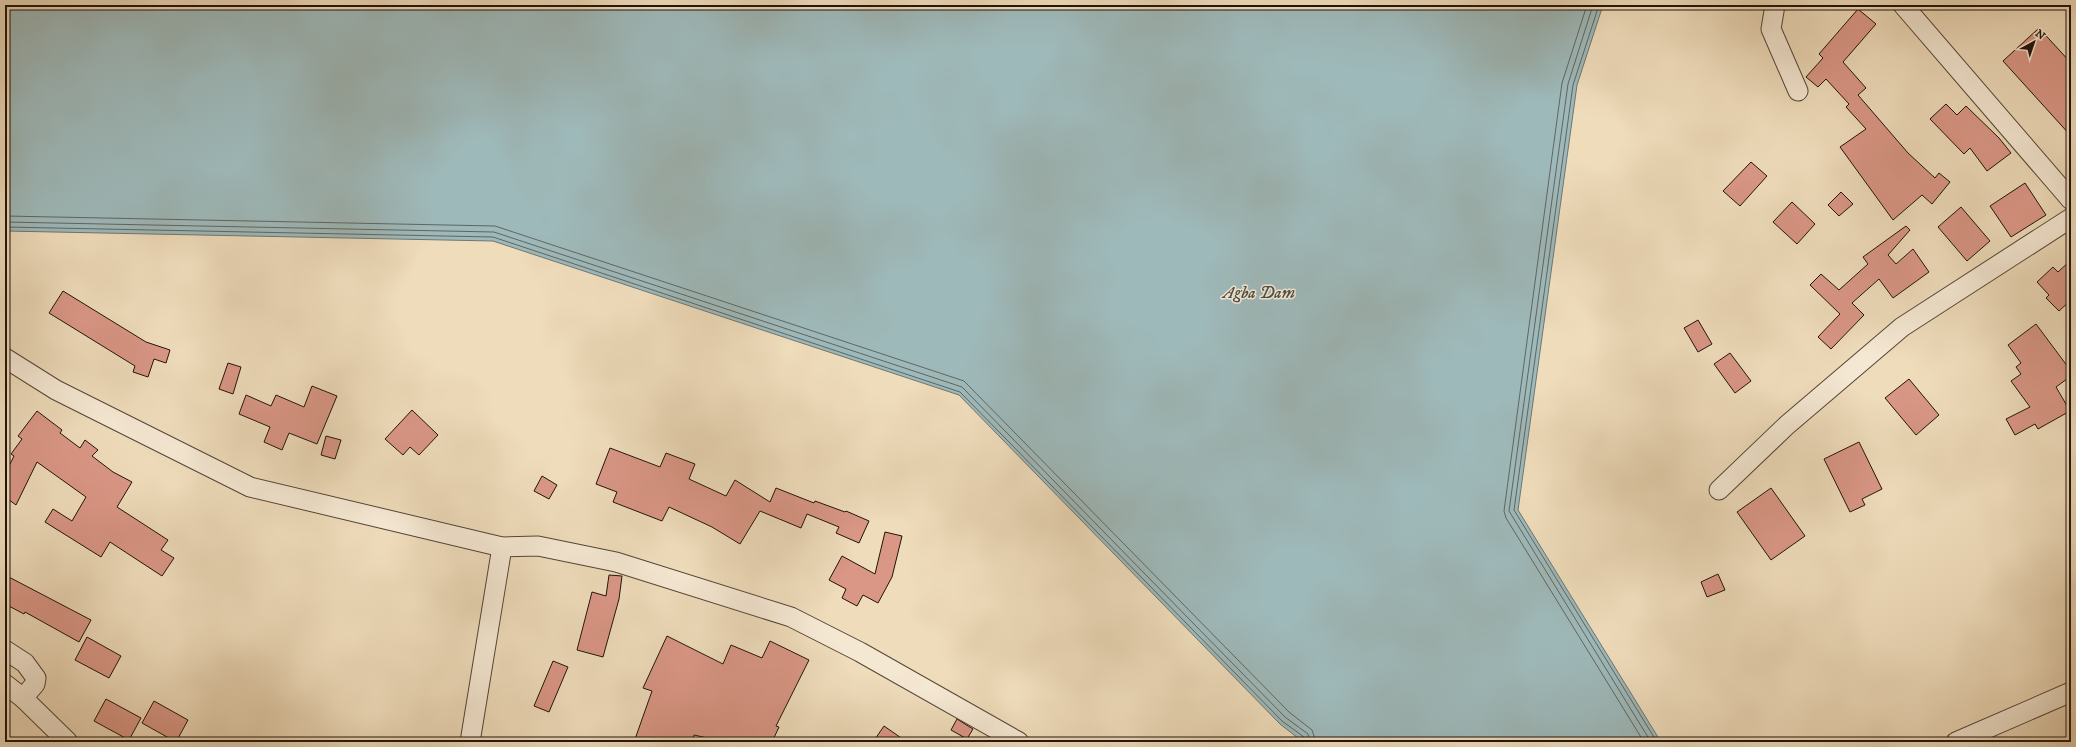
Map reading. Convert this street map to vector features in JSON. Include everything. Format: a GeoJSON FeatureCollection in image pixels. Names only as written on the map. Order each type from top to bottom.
{"type":"FeatureCollection","features":[{"type":"Feature","properties":{"kind":"street"},"geometry":{"type":"LineString","coordinates":[[1775,5],[1772,29],[1798,91]]}},
{"type":"Feature","properties":{"kind":"street"},"geometry":{"type":"LineString","coordinates":[[1903,5],[2071,200]]}},
{"type":"Feature","properties":{"kind":"street"},"geometry":{"type":"LineString","coordinates":[[1718,490],[1787,425],[1902,327],[2071,218]]}},
{"type":"Feature","properties":{"kind":"street"},"geometry":{"type":"LineString","coordinates":[[5,358],[56,390],[250,487],[502,547],[538,546],[616,562],[791,617],[860,652],[1019,742]]}},
{"type":"Feature","properties":{"kind":"street"},"geometry":{"type":"LineString","coordinates":[[472,742],[502,547]]}},
{"type":"Feature","properties":{"kind":"street"},"geometry":{"type":"LineString","coordinates":[[5,650],[26,663],[36,678],[35,684],[23,698]]}},
{"type":"Feature","properties":{"kind":"street"},"geometry":{"type":"LineString","coordinates":[[5,684],[23,698],[68,742]]}},
{"type":"Feature","properties":{"kind":"street"},"geometry":{"type":"LineString","coordinates":[[1956,742],[2071,692]]}},
{"type":"Feature","properties":{"kind":"water","name":"Agba Dam"},"geometry":{"type":"Polygon","coordinates":[[[5,5],[1603,5],[1577,85],[1518,510],[1661,742],[1303,742],[1280,724],[959,395],[493,241],[5,231],[5,5]]]}},
{"type":"Feature","properties":{"kind":"building"},"geometry":{"type":"Polygon","coordinates":[[[1858,9],[1876,24],[1843,62],[1866,88],[1858,95],[1908,153],[1935,178],[1939,173],[1950,182],[1932,204],[1922,195],[1893,220],[1840,147],[1866,129],[1846,107],[1849,104],[1826,79],[1818,87],[1806,77],[1823,58],[1819,54],[1858,9]]]}},
{"type":"Feature","properties":{"kind":"building"},"geometry":{"type":"Polygon","coordinates":[[[2039,28],[2071,63],[2071,136],[2003,61],[2039,28]]]}},
{"type":"Feature","properties":{"kind":"building"},"geometry":{"type":"Polygon","coordinates":[[[1946,104],[1957,115],[1966,106],[1999,138],[2011,153],[1987,171],[1970,148],[1964,154],[1930,119],[1946,104]]]}},
{"type":"Feature","properties":{"kind":"building"},"geometry":{"type":"Polygon","coordinates":[[[1751,162],[1767,176],[1740,206],[1723,191],[1751,162]]]}},
{"type":"Feature","properties":{"kind":"building"},"geometry":{"type":"Polygon","coordinates":[[[2025,183],[2046,215],[2011,237],[1990,206],[2025,183]]]}},
{"type":"Feature","properties":{"kind":"building"},"geometry":{"type":"Polygon","coordinates":[[[1841,192],[1853,204],[1839,216],[1828,205],[1841,192]]]}},
{"type":"Feature","properties":{"kind":"building"},"geometry":{"type":"Polygon","coordinates":[[[1792,202],[1815,224],[1797,244],[1773,222],[1792,202]]]}},
{"type":"Feature","properties":{"kind":"building"},"geometry":{"type":"Polygon","coordinates":[[[1961,207],[1990,241],[1967,261],[1938,227],[1961,207]]]}},
{"type":"Feature","properties":{"kind":"building"},"geometry":{"type":"Polygon","coordinates":[[[1906,226],[1910,230],[1888,255],[1896,264],[1913,249],[1929,272],[1893,298],[1879,279],[1852,303],[1864,315],[1831,349],[1818,337],[1840,314],[1810,285],[1821,274],[1839,290],[1868,264],[1863,257],[1906,226]]]}},
{"type":"Feature","properties":{"kind":"building"},"geometry":{"type":"Polygon","coordinates":[[[2071,260],[2071,300],[2059,311],[2046,298],[2049,295],[2037,282],[2053,267],[2058,272],[2071,260]]]}},
{"type":"Feature","properties":{"kind":"building"},"geometry":{"type":"Polygon","coordinates":[[[63,291],[146,342],[170,350],[166,363],[154,359],[148,377],[133,372],[135,366],[49,313],[63,291]]]}},
{"type":"Feature","properties":{"kind":"building"},"geometry":{"type":"Polygon","coordinates":[[[1698,320],[1712,344],[1698,352],[1684,328],[1698,320]]]}},
{"type":"Feature","properties":{"kind":"building"},"geometry":{"type":"Polygon","coordinates":[[[2036,324],[2071,371],[2071,376],[2056,387],[2070,411],[2038,429],[2035,424],[2015,435],[2006,419],[2030,407],[2011,381],[2021,374],[2016,367],[2021,363],[2008,345],[2036,324]]]}},
{"type":"Feature","properties":{"kind":"building"},"geometry":{"type":"Polygon","coordinates":[[[1730,353],[1751,381],[1735,393],[1714,364],[1730,353]]]}},
{"type":"Feature","properties":{"kind":"building"},"geometry":{"type":"Polygon","coordinates":[[[228,363],[241,367],[233,394],[219,389],[228,363]]]}},
{"type":"Feature","properties":{"kind":"building"},"geometry":{"type":"Polygon","coordinates":[[[1909,379],[1939,415],[1916,435],[1885,398],[1909,379]]]}},
{"type":"Feature","properties":{"kind":"building"},"geometry":{"type":"Polygon","coordinates":[[[312,386],[337,396],[317,444],[289,433],[282,450],[264,442],[270,427],[239,414],[246,395],[271,406],[276,395],[304,407],[312,386]]]}},
{"type":"Feature","properties":{"kind":"building"},"geometry":{"type":"Polygon","coordinates":[[[412,410],[438,435],[419,455],[410,447],[403,455],[385,439],[412,410]]]}},
{"type":"Feature","properties":{"kind":"building"},"geometry":{"type":"Polygon","coordinates":[[[37,411],[62,430],[60,433],[80,448],[85,440],[98,450],[92,456],[113,472],[132,482],[117,507],[168,540],[161,550],[174,558],[162,576],[110,542],[101,557],[45,522],[53,509],[72,521],[86,497],[37,462],[16,505],[5,497],[5,474],[14,456],[11,454],[22,439],[18,436],[37,411]]]}},
{"type":"Feature","properties":{"kind":"building"},"geometry":{"type":"Polygon","coordinates":[[[326,436],[341,440],[335,459],[321,455],[326,436]]]}},
{"type":"Feature","properties":{"kind":"building"},"geometry":{"type":"Polygon","coordinates":[[[1859,442],[1882,489],[1862,499],[1865,505],[1850,512],[1824,459],[1859,442]]]}},
{"type":"Feature","properties":{"kind":"building"},"geometry":{"type":"Polygon","coordinates":[[[610,448],[660,467],[666,453],[695,464],[689,479],[726,496],[735,480],[770,502],[776,488],[814,503],[815,501],[845,512],[846,511],[869,521],[859,543],[836,533],[839,527],[807,514],[801,528],[760,511],[740,544],[712,527],[669,507],[662,521],[613,502],[617,492],[596,484],[610,448]]]}},
{"type":"Feature","properties":{"kind":"building"},"geometry":{"type":"Polygon","coordinates":[[[542,476],[557,485],[549,499],[534,491],[542,476]]]}},
{"type":"Feature","properties":{"kind":"building"},"geometry":{"type":"Polygon","coordinates":[[[1771,488],[1805,536],[1771,560],[1737,512],[1771,488]]]}},
{"type":"Feature","properties":{"kind":"building"},"geometry":{"type":"Polygon","coordinates":[[[885,532],[902,536],[892,577],[878,603],[863,595],[857,606],[842,598],[846,589],[829,580],[842,556],[875,574],[885,532]]]}},
{"type":"Feature","properties":{"kind":"building"},"geometry":{"type":"Polygon","coordinates":[[[1718,574],[1725,590],[1707,597],[1701,582],[1718,574]]]}},
{"type":"Feature","properties":{"kind":"building"},"geometry":{"type":"Polygon","coordinates":[[[5,575],[91,620],[79,642],[25,612],[24,614],[5,604],[5,575]]]}},
{"type":"Feature","properties":{"kind":"building"},"geometry":{"type":"Polygon","coordinates":[[[609,575],[622,576],[619,599],[603,657],[577,650],[592,592],[606,596],[609,575]]]}},
{"type":"Feature","properties":{"kind":"building"},"geometry":{"type":"Polygon","coordinates":[[[667,636],[723,664],[731,645],[762,658],[770,641],[809,660],[776,726],[779,727],[772,742],[725,742],[694,735],[692,742],[634,742],[652,691],[643,688],[667,636]]]}},
{"type":"Feature","properties":{"kind":"building"},"geometry":{"type":"Polygon","coordinates":[[[87,637],[121,656],[109,678],[75,660],[87,637]]]}},
{"type":"Feature","properties":{"kind":"building"},"geometry":{"type":"Polygon","coordinates":[[[553,661],[568,667],[549,712],[534,706],[553,661]]]}},
{"type":"Feature","properties":{"kind":"building"},"geometry":{"type":"Polygon","coordinates":[[[106,699],[141,718],[129,740],[94,721],[106,699]]]}},
{"type":"Feature","properties":{"kind":"building"},"geometry":{"type":"Polygon","coordinates":[[[154,701],[188,720],[176,742],[142,723],[154,701]]]}},
{"type":"Feature","properties":{"kind":"building"},"geometry":{"type":"Polygon","coordinates":[[[957,719],[973,729],[967,739],[951,730],[957,719]]]}},
{"type":"Feature","properties":{"kind":"building"},"geometry":{"type":"Polygon","coordinates":[[[884,726],[907,742],[873,742],[884,726]]]}}]}
